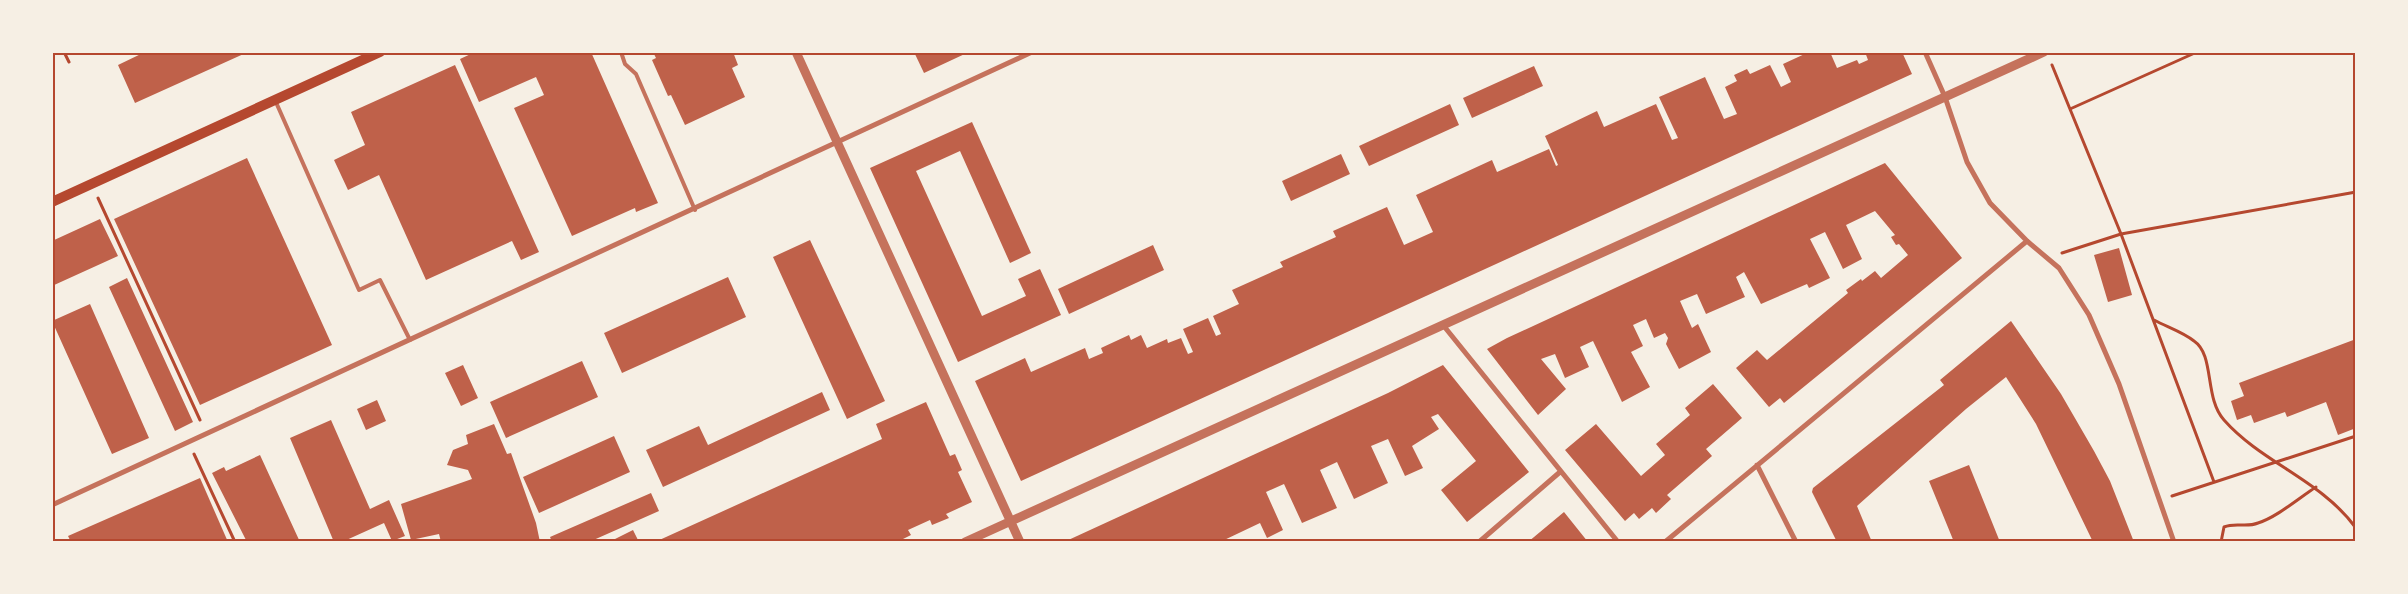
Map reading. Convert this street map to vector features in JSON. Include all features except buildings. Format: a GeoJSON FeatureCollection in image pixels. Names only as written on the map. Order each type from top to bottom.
{"type":"FeatureCollection","features":[{"type":"Feature","properties":{"kind":"main road"},"geometry":{"type":"LineString","coordinates":[[52,202],[380,52]]}},
{"type":"Feature","properties":{"kind":"street"},"geometry":{"type":"LineString","coordinates":[[796,52],[1020,542]]}},
{"type":"Feature","properties":{"kind":"street"},"geometry":{"type":"LineString","coordinates":[[52,505],[838,144],[1032,52]]}},
{"type":"Feature","properties":{"kind":"street"},"geometry":{"type":"LineString","coordinates":[[1925,52],[1945,97],[1967,162],[1990,203],[2027,241],[2059,268],[2089,314],[2119,384],[2174,542]]}},
{"type":"Feature","properties":{"kind":"street"},"geometry":{"type":"LineString","coordinates":[[965,542],[2044,52]]}},
{"type":"Feature","properties":{"kind":"street"},"geometry":{"type":"LineString","coordinates":[[1665,542],[2027,241]]}},
{"type":"Feature","properties":{"kind":"street"},"geometry":{"type":"LineString","coordinates":[[1443,325],[1618,542]]}},
{"type":"Feature","properties":{"kind":"street"},"geometry":{"type":"LineString","coordinates":[[1757,465],[1796,542]]}},
{"type":"Feature","properties":{"kind":"street"},"geometry":{"type":"LineString","coordinates":[[1478,542],[1560,472]]}},
{"type":"Feature","properties":{"kind":"lane"},"geometry":{"type":"LineString","coordinates":[[621,52],[625,64],[636,74],[695,210]]}},
{"type":"Feature","properties":{"kind":"lane"},"geometry":{"type":"LineString","coordinates":[[275,100],[358,290],[380,280],[410,341]]}},
{"type":"Feature","properties":{"kind":"path"},"geometry":{"type":"LineString","coordinates":[[64,52],[69,62]]}},
{"type":"Feature","properties":{"kind":"path"},"geometry":{"type":"LineString","coordinates":[[2070,108],[2197,52]]}},
{"type":"Feature","properties":{"kind":"path"},"geometry":{"type":"LineString","coordinates":[[2051,60],[2121,234],[2214,482]]}},
{"type":"Feature","properties":{"kind":"path"},"geometry":{"type":"LineString","coordinates":[[92,184],[206,435]]}},
{"type":"Feature","properties":{"kind":"path"},"geometry":{"type":"LineString","coordinates":[[2047,258],[2121,234],[2356,192]]}},
{"type":"Feature","properties":{"kind":"path"},"geometry":{"type":"LineString","coordinates":[[2153,320],[2195,341],[2206,353],[2209,388],[2222,419],[2250,444],[2316,487],[2356,528]]}},
{"type":"Feature","properties":{"kind":"path"},"geometry":{"type":"LineString","coordinates":[[2160,500],[2356,436]]}},
{"type":"Feature","properties":{"kind":"path"},"geometry":{"type":"LineString","coordinates":[[189,443],[235,542]]}},
{"type":"Feature","properties":{"kind":"path"},"geometry":{"type":"LineString","coordinates":[[2221,542],[2224,526],[2233,523],[2246,526],[2259,523],[2316,487]]}}]}
